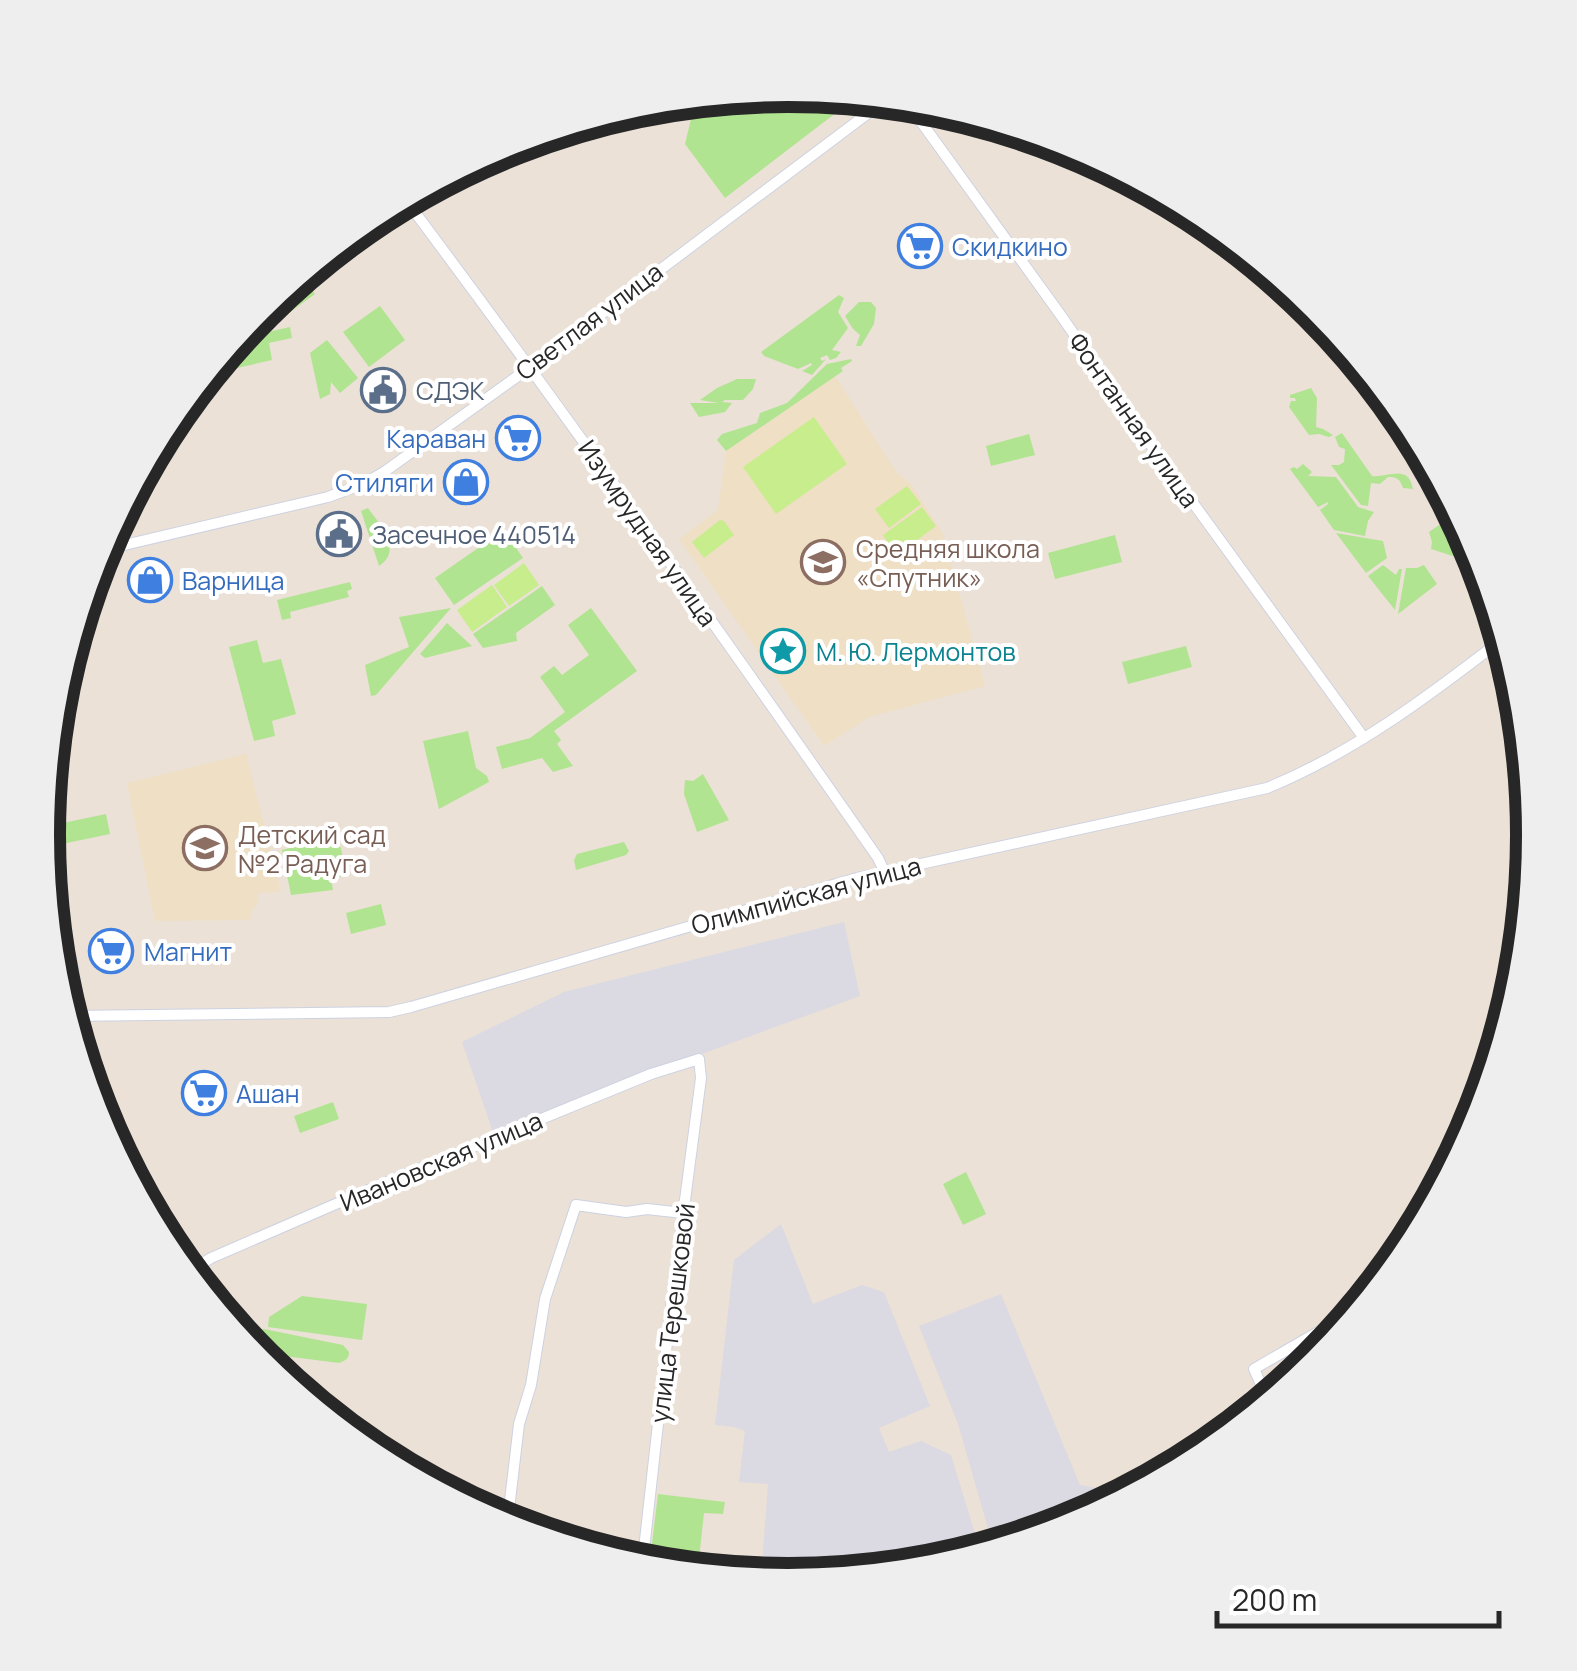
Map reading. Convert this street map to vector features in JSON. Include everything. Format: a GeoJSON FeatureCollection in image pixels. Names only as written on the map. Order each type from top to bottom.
{"type":"FeatureCollection","features":[{"type":"Feature","properties":{"kind":"street","name":"Светлая улица"},"geometry":{"type":"LineString","coordinates":[[120,546],[328,497],[384,472],[870,112]]}},
{"type":"Feature","properties":{"kind":"street","name":"Фонтанная улица"},"geometry":{"type":"LineString","coordinates":[[919,119],[1364,738]]}},
{"type":"Feature","properties":{"kind":"street","name":"Изумрудная улица"},"geometry":{"type":"LineString","coordinates":[[413,212],[530,366],[884,871]]}},
{"type":"Feature","properties":{"kind":"street","name":"Олимпийская улица"},"geometry":{"type":"LineString","coordinates":[[83,1016],[388,1012],[411,1008],[884,871],[1268,788],[1364,738],[1423,700],[1492,647]]}},
{"type":"Feature","properties":{"kind":"street","name":"улица Терешковой"},"geometry":{"type":"LineString","coordinates":[[644,1550],[702,1078],[699,1060]]}},
{"type":"Feature","properties":{"kind":"street","name":"Ивановская улица"},"geometry":{"type":"LineString","coordinates":[[201,1264],[416,1170],[651,1074],[699,1060]]}},
{"type":"Feature","properties":{"kind":"street"},"geometry":{"type":"LineString","coordinates":[[509,1509],[519,1424],[531,1385],[544,1299],[576,1206],[683,1213]]}},
{"type":"Feature","properties":{"kind":"street"},"geometry":{"type":"LineString","coordinates":[[1263,1388],[1254,1369],[1325,1328]]}},
{"type":"Feature","properties":{"kind":"shaded area","name":"Средняя школа «Спутник»"},"geometry":{"type":"Polygon","coordinates":[[[835,376],[897,473],[911,484],[943,534],[985,686],[869,717],[824,746],[679,539],[718,510],[726,451],[835,376]]]}},
{"type":"Feature","properties":{"kind":"shaded area"},"geometry":{"type":"Polygon","coordinates":[[[1417,468],[1437,503],[1413,471],[1417,468]]]}},
{"type":"Feature","properties":{"kind":"shaded area","name":"Детский сад №2 Радуга"},"geometry":{"type":"Polygon","coordinates":[[[246,754],[281,892],[258,893],[250,920],[155,921],[127,783],[246,754]]]}},
{"type":"Feature","properties":{"kind":"shaded area"},"geometry":{"type":"Polygon","coordinates":[[[844,922],[860,996],[494,1135],[462,1042],[564,992],[844,922]]]}},
{"type":"Feature","properties":{"kind":"shaded area"},"geometry":{"type":"Polygon","coordinates":[[[781,1224],[813,1304],[862,1285],[884,1292],[930,1406],[879,1428],[889,1452],[921,1441],[951,1455],[977,1539],[884,1558],[762,1563],[768,1484],[739,1482],[745,1431],[715,1425],[734,1260],[781,1224]]]}},
{"type":"Feature","properties":{"kind":"shaded area"},"geometry":{"type":"Polygon","coordinates":[[[1001,1294],[1080,1485],[1109,1490],[990,1535],[958,1424],[919,1326],[1001,1294]]]}},
{"type":"Feature","properties":{"kind":"green space"},"geometry":{"type":"Polygon","coordinates":[[[741,109],[841,109],[725,198],[685,144],[691,119],[699,112],[741,109]]]}},
{"type":"Feature","properties":{"kind":"green space"},"geometry":{"type":"Polygon","coordinates":[[[310,287],[315,294],[275,323],[274,319],[310,287]]]}},
{"type":"Feature","properties":{"kind":"green space"},"geometry":{"type":"Polygon","coordinates":[[[839,295],[844,298],[838,312],[848,328],[832,350],[841,352],[836,358],[820,358],[826,359],[812,375],[802,371],[811,363],[798,369],[764,356],[761,352],[839,295]]]}},
{"type":"Feature","properties":{"kind":"green space"},"geometry":{"type":"Polygon","coordinates":[[[859,302],[871,302],[876,308],[874,324],[861,346],[856,346],[860,335],[845,316],[859,302]]]}},
{"type":"Feature","properties":{"kind":"green space"},"geometry":{"type":"Polygon","coordinates":[[[380,306],[405,340],[369,367],[343,332],[380,306]]]}},
{"type":"Feature","properties":{"kind":"green space"},"geometry":{"type":"Polygon","coordinates":[[[290,327],[292,338],[269,343],[272,360],[229,370],[241,355],[261,334],[290,327]]]}},
{"type":"Feature","properties":{"kind":"green space"},"geometry":{"type":"Polygon","coordinates":[[[327,340],[358,378],[340,393],[331,382],[330,394],[320,399],[310,353],[327,340]]]}},
{"type":"Feature","properties":{"kind":"green space"},"geometry":{"type":"Polygon","coordinates":[[[851,359],[841,368],[843,371],[726,451],[717,440],[722,434],[757,423],[760,413],[787,403],[827,364],[851,359]]]}},
{"type":"Feature","properties":{"kind":"green space"},"geometry":{"type":"Polygon","coordinates":[[[737,379],[756,379],[743,400],[725,400],[722,402],[732,403],[725,412],[699,417],[690,403],[719,403],[700,400],[737,379]]]}},
{"type":"Feature","properties":{"kind":"green space"},"geometry":{"type":"Polygon","coordinates":[[[1311,388],[1317,398],[1316,427],[1333,435],[1329,437],[1309,435],[1289,407],[1291,401],[1296,401],[1290,395],[1311,388]]]}},
{"type":"Feature","properties":{"kind":"green space"},"geometry":{"type":"Polygon","coordinates":[[[814,417],[847,464],[776,514],[743,467],[814,417]]]}},
{"type":"Feature","properties":{"kind":"green space"},"geometry":{"type":"Polygon","coordinates":[[[1342,433],[1372,476],[1402,474],[1413,489],[1403,488],[1398,479],[1388,477],[1380,484],[1371,483],[1368,506],[1361,505],[1331,465],[1344,462],[1345,449],[1339,447],[1335,437],[1342,433]]]}},
{"type":"Feature","properties":{"kind":"green space"},"geometry":{"type":"Polygon","coordinates":[[[1029,434],[1035,455],[991,466],[986,446],[1029,434]]]}},
{"type":"Feature","properties":{"kind":"green space"},"geometry":{"type":"Polygon","coordinates":[[[1303,464],[1312,472],[1308,476],[1336,477],[1358,507],[1374,512],[1365,536],[1334,530],[1320,510],[1328,502],[1318,507],[1290,469],[1303,464]]]}},
{"type":"Feature","properties":{"kind":"green space"},"geometry":{"type":"Polygon","coordinates":[[[907,486],[921,504],[889,528],[875,509],[907,486]]]}},
{"type":"Feature","properties":{"kind":"green space"},"geometry":{"type":"Polygon","coordinates":[[[922,507],[936,526],[897,555],[883,535],[922,507]]]}},
{"type":"Feature","properties":{"kind":"green space"},"geometry":{"type":"Polygon","coordinates":[[[368,508],[390,545],[390,553],[379,566],[361,511],[368,508]]]}},
{"type":"Feature","properties":{"kind":"green space"},"geometry":{"type":"Polygon","coordinates":[[[720,520],[734,535],[704,558],[692,542],[720,520]]]}},
{"type":"Feature","properties":{"kind":"green space"},"geometry":{"type":"Polygon","coordinates":[[[1442,523],[1463,559],[1431,549],[1429,532],[1442,523]]]}},
{"type":"Feature","properties":{"kind":"green space"},"geometry":{"type":"Polygon","coordinates":[[[504,530],[523,558],[454,605],[435,578],[504,530]]]}},
{"type":"Feature","properties":{"kind":"green space"},"geometry":{"type":"Polygon","coordinates":[[[1336,533],[1383,541],[1387,558],[1366,573],[1336,533]]]}},
{"type":"Feature","properties":{"kind":"green space"},"geometry":{"type":"Polygon","coordinates":[[[1115,535],[1122,562],[1055,579],[1048,553],[1115,535]]]}},
{"type":"Feature","properties":{"kind":"green space"},"geometry":{"type":"Polygon","coordinates":[[[524,563],[539,585],[509,606],[494,585],[524,563]]]}},
{"type":"Feature","properties":{"kind":"green space"},"geometry":{"type":"Polygon","coordinates":[[[1383,565],[1396,575],[1402,569],[1395,610],[1368,576],[1383,565]]]}},
{"type":"Feature","properties":{"kind":"green space"},"geometry":{"type":"Polygon","coordinates":[[[1424,565],[1437,584],[1398,614],[1406,568],[1424,565]]]}},
{"type":"Feature","properties":{"kind":"green space"},"geometry":{"type":"Polygon","coordinates":[[[350,582],[349,597],[290,612],[291,618],[282,620],[277,600],[350,582]]]}},
{"type":"Feature","properties":{"kind":"green space"},"geometry":{"type":"Polygon","coordinates":[[[492,585],[507,607],[472,632],[457,610],[492,585]]]}},
{"type":"Feature","properties":{"kind":"green space"},"geometry":{"type":"Polygon","coordinates":[[[542,586],[555,605],[516,633],[517,641],[483,648],[473,634],[542,586]]]}},
{"type":"Feature","properties":{"kind":"green space"},"geometry":{"type":"Polygon","coordinates":[[[451,608],[376,695],[371,696],[365,665],[409,647],[399,617],[451,608]]]}},
{"type":"Feature","properties":{"kind":"green space"},"geometry":{"type":"Polygon","coordinates":[[[591,608],[637,671],[554,731],[561,740],[557,744],[573,766],[553,772],[542,758],[502,769],[496,747],[530,738],[565,712],[540,677],[554,666],[562,675],[589,655],[568,625],[591,608]]]}},
{"type":"Feature","properties":{"kind":"green space"},"geometry":{"type":"Polygon","coordinates":[[[447,623],[472,646],[425,658],[420,654],[447,623]]]}},
{"type":"Feature","properties":{"kind":"green space"},"geometry":{"type":"Polygon","coordinates":[[[257,640],[263,663],[281,659],[296,714],[272,721],[275,736],[254,741],[229,647],[257,640]]]}},
{"type":"Feature","properties":{"kind":"green space"},"geometry":{"type":"Polygon","coordinates":[[[1186,646],[1192,667],[1128,684],[1122,662],[1186,646]]]}},
{"type":"Feature","properties":{"kind":"green space"},"geometry":{"type":"Polygon","coordinates":[[[468,731],[476,768],[489,782],[439,809],[423,741],[468,731]]]}},
{"type":"Feature","properties":{"kind":"green space"},"geometry":{"type":"Polygon","coordinates":[[[703,774],[729,820],[697,832],[684,794],[685,780],[693,781],[703,774]]]}},
{"type":"Feature","properties":{"kind":"green space"},"geometry":{"type":"Polygon","coordinates":[[[106,814],[110,834],[62,844],[60,823],[106,814]]]}},
{"type":"Feature","properties":{"kind":"green space"},"geometry":{"type":"Polygon","coordinates":[[[338,836],[347,875],[331,879],[333,890],[291,895],[282,850],[338,836]]]}},
{"type":"Feature","properties":{"kind":"green space"},"geometry":{"type":"Polygon","coordinates":[[[624,842],[629,851],[626,855],[576,870],[577,854],[624,842]]]}},
{"type":"Feature","properties":{"kind":"green space"},"geometry":{"type":"Polygon","coordinates":[[[381,904],[386,925],[351,934],[346,913],[381,904]]]}},
{"type":"Feature","properties":{"kind":"green space"},"geometry":{"type":"Polygon","coordinates":[[[333,1102],[339,1119],[300,1133],[294,1116],[333,1102]]]}},
{"type":"Feature","properties":{"kind":"green space"},"geometry":{"type":"Polygon","coordinates":[[[966,1172],[986,1214],[963,1225],[943,1184],[966,1172]]]}},
{"type":"Feature","properties":{"kind":"green space"},"geometry":{"type":"Polygon","coordinates":[[[302,1296],[367,1304],[362,1340],[268,1327],[269,1317],[302,1296]]]}},
{"type":"Feature","properties":{"kind":"green space"},"geometry":{"type":"Polygon","coordinates":[[[253,1330],[343,1345],[348,1356],[339,1363],[278,1355],[253,1330]]]}},
{"type":"Feature","properties":{"kind":"green space"},"geometry":{"type":"Polygon","coordinates":[[[658,1494],[725,1502],[723,1514],[704,1513],[699,1559],[651,1551],[658,1494]]]}},
{"type":"Feature","properties":{"kind":"place","name":"Скидкино"},"geometry":{"type":"Point","coordinates":[920,246]}},
{"type":"Feature","properties":{"kind":"place","name":"СДЭК"},"geometry":{"type":"Point","coordinates":[383,390]}},
{"type":"Feature","properties":{"kind":"place","name":"Караван"},"geometry":{"type":"Point","coordinates":[518,438]}},
{"type":"Feature","properties":{"kind":"place","name":"Стиляги"},"geometry":{"type":"Point","coordinates":[466,482]}},
{"type":"Feature","properties":{"kind":"place","name":"Засечное 440514"},"geometry":{"type":"Point","coordinates":[339,534]}},
{"type":"Feature","properties":{"kind":"place","name":"Средняя школа «Спутник»"},"geometry":{"type":"Point","coordinates":[823,562]}},
{"type":"Feature","properties":{"kind":"place","name":"Варница"},"geometry":{"type":"Point","coordinates":[150,580]}},
{"type":"Feature","properties":{"kind":"place","name":"М. Ю. Лермонтов"},"geometry":{"type":"Point","coordinates":[783,651]}},
{"type":"Feature","properties":{"kind":"place","name":"Детский сад №2 Радуга"},"geometry":{"type":"Point","coordinates":[205,848]}},
{"type":"Feature","properties":{"kind":"place","name":"Магнит"},"geometry":{"type":"Point","coordinates":[111,951]}},
{"type":"Feature","properties":{"kind":"place","name":"Ашан"},"geometry":{"type":"Point","coordinates":[204,1093]}}]}
